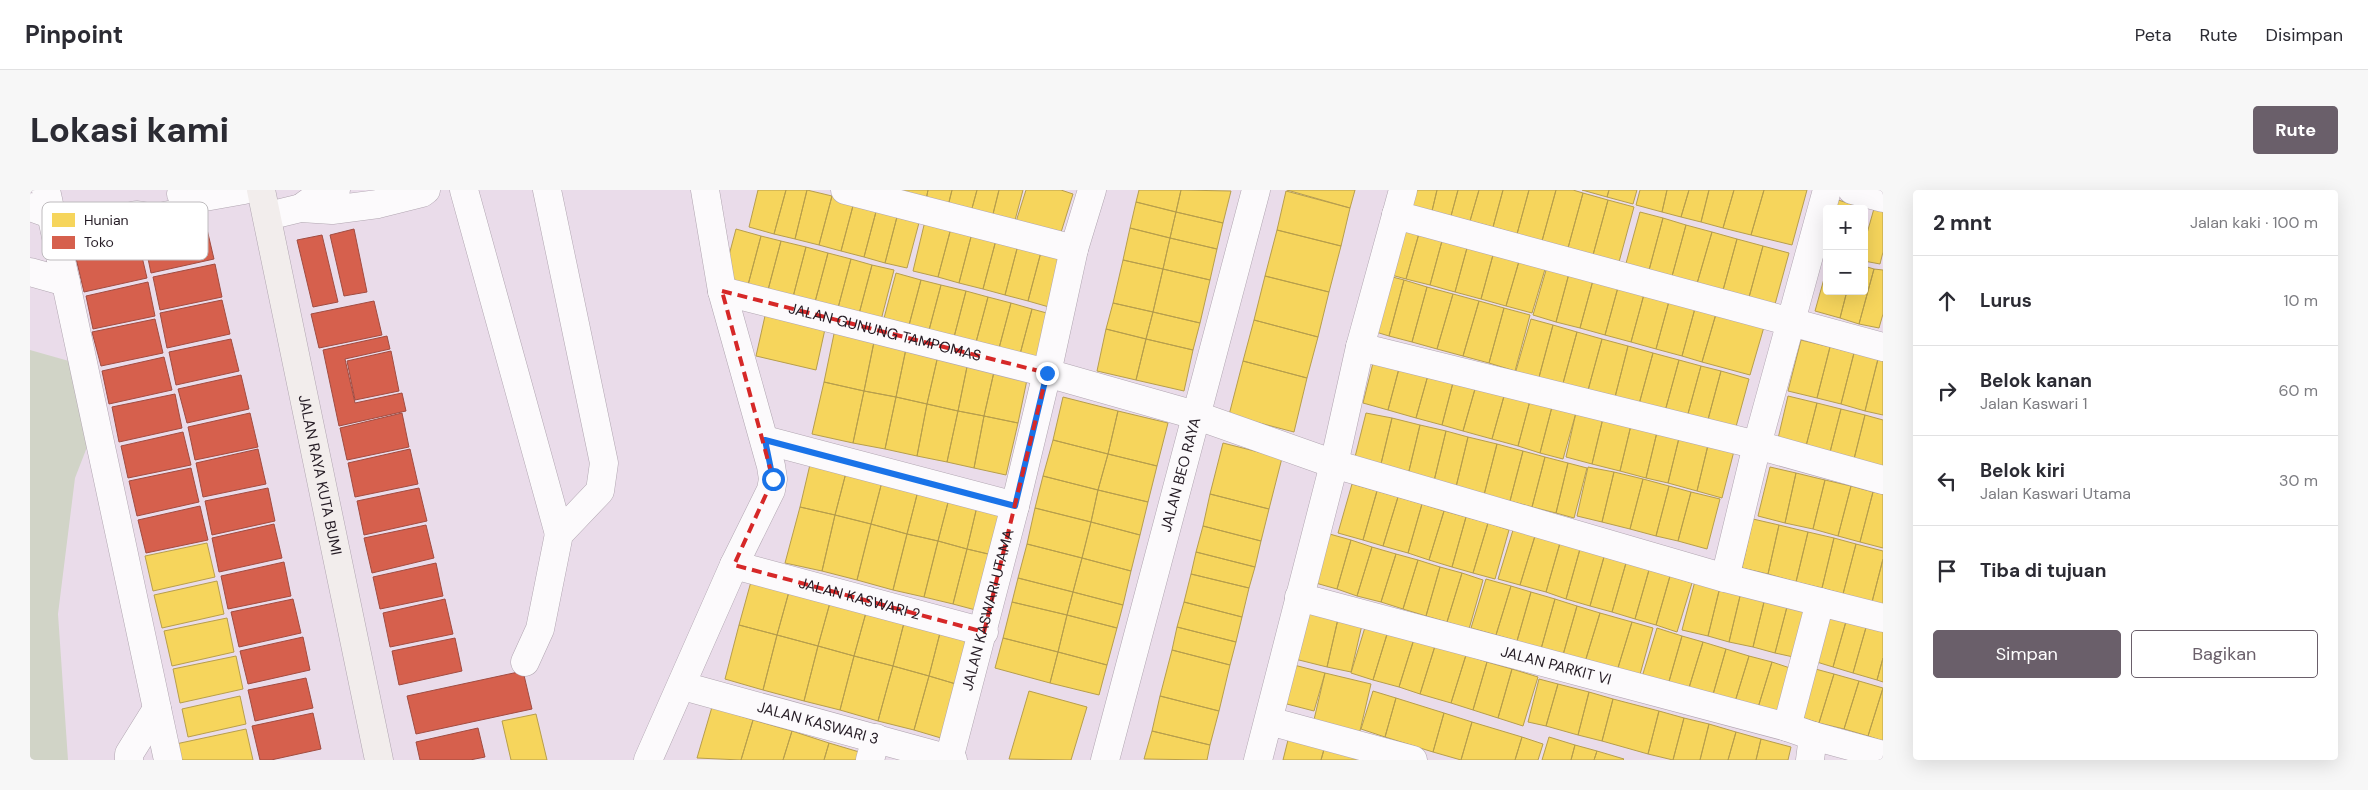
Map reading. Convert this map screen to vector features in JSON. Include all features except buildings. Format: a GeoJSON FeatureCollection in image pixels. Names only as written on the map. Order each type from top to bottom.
{"type":"FeatureCollection","features":[{"type":"Feature","properties":{"kind":"street"},"geometry":{"type":"LineString","coordinates":[[194,202],[199,198],[244,190]]}},
{"type":"Feature","properties":{"kind":"street","name":"JALAN RAYA KUTA BUMI"},"geometry":{"type":"LineString","coordinates":[[261,190],[268,216],[379,760]]}},
{"type":"Feature","properties":{"kind":"street"},"geometry":{"type":"LineString","coordinates":[[301,208],[323,192],[336,190]]}},
{"type":"Feature","properties":{"kind":"street"},"geometry":{"type":"LineString","coordinates":[[268,216],[301,208],[332,210],[369,205],[422,193],[426,190]]}},
{"type":"Feature","properties":{"kind":"street"},"geometry":{"type":"LineString","coordinates":[[464,190],[559,534],[540,629],[525,662]]}},
{"type":"Feature","properties":{"kind":"street"},"geometry":{"type":"LineString","coordinates":[[547,190],[604,463],[604,477],[600,491],[559,534]]}},
{"type":"Feature","properties":{"kind":"street"},"geometry":{"type":"LineString","coordinates":[[648,760],[683,686],[734,565],[771,490],[773,479],[765,440],[722,291],[705,190]]}},
{"type":"Feature","properties":{"kind":"street"},"geometry":{"type":"LineString","coordinates":[[846,190],[1074,249]]}},
{"type":"Feature","properties":{"kind":"street","name":"JALAN KASWARI UTAMA"},"geometry":{"type":"LineString","coordinates":[[951,759],[1015,506],[1074,249],[1092,190]]}},
{"type":"Feature","properties":{"kind":"street","name":"JALAN BEO RAYA"},"geometry":{"type":"LineString","coordinates":[[1105,760],[1256,190]]}},
{"type":"Feature","properties":{"kind":"street"},"geometry":{"type":"LineString","coordinates":[[1725,578],[1757,445],[1827,190]]}},
{"type":"Feature","properties":{"kind":"street"},"geometry":{"type":"LineString","coordinates":[[1852,190],[1883,198]]}},
{"type":"Feature","properties":{"kind":"street"},"geometry":{"type":"LineString","coordinates":[[1258,760],[1334,464],[1360,347],[1400,203],[1792,322],[1883,347]]}},
{"type":"Feature","properties":{"kind":"street"},"geometry":{"type":"LineString","coordinates":[[59,260],[66,282],[168,760]]}},
{"type":"Feature","properties":{"kind":"street"},"geometry":{"type":"LineString","coordinates":[[30,272],[66,282]]}},
{"type":"Feature","properties":{"kind":"street","name":"JALAN GUNUNG TAMPOMAS"},"geometry":{"type":"LineString","coordinates":[[722,291],[1047,373],[1195,415],[1334,464],[1725,578],[1883,618]]}},
{"type":"Feature","properties":{"kind":"street"},"geometry":{"type":"LineString","coordinates":[[1360,347],[1757,445],[1883,480]]}},
{"type":"Feature","properties":{"kind":"street"},"geometry":{"type":"LineString","coordinates":[[765,440],[1015,506]]}},
{"type":"Feature","properties":{"kind":"street","name":"JALAN KASWARI 2"},"geometry":{"type":"LineString","coordinates":[[734,565],[984,632]]}},
{"type":"Feature","properties":{"kind":"street","name":"JALAN PARKIT VI"},"geometry":{"type":"LineString","coordinates":[[1300,597],[1786,727],[1811,754],[1883,755]]}},
{"type":"Feature","properties":{"kind":"street"},"geometry":{"type":"LineString","coordinates":[[1786,727],[1820,602]]}},
{"type":"Feature","properties":{"kind":"street","name":"JALAN KASWARI 3"},"geometry":{"type":"LineString","coordinates":[[683,686],[873,749],[951,759]]}},
{"type":"Feature","properties":{"kind":"street"},"geometry":{"type":"LineString","coordinates":[[129,760],[129,754],[156,709]]}},
{"type":"Feature","properties":{"kind":"street"},"geometry":{"type":"LineString","coordinates":[[1269,721],[1413,760]]}},
{"type":"Feature","properties":{"kind":"highlighted area"},"geometry":{"type":"Polygon","coordinates":[[[722,291],[1047,373],[984,632],[734,565],[773,479],[722,291]]]}},
{"type":"Feature","properties":{"kind":"shaded area"},"geometry":{"type":"Polygon","coordinates":[[[30,350],[83,365],[96,424],[75,478],[58,614],[68,760],[30,760],[30,350]]]}},
{"type":"Feature","properties":{"kind":"route"},"geometry":{"type":"LineString","coordinates":[[773,479],[772,466],[765,440],[1015,506],[1047,373]]}}]}
